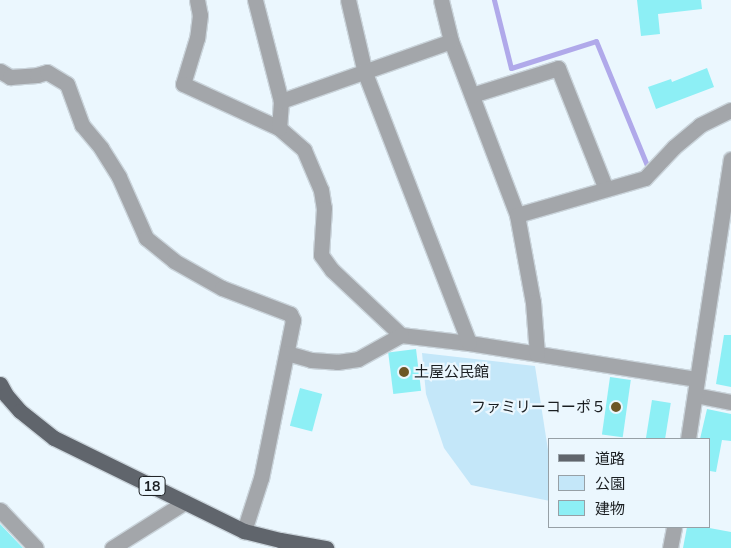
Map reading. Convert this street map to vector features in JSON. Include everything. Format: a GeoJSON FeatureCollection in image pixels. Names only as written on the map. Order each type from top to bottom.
{"type":"FeatureCollection","features":[{"type":"Feature","properties":{"kind":"main road","name":"18"},"geometry":{"type":"LineString","coordinates":[[0,384],[6,395],[20,410],[54,438],[244,531],[281,544],[326,548]]}},
{"type":"Feature","properties":{"kind":"street"},"geometry":{"type":"LineString","coordinates":[[197,0],[200,15],[197,38],[183,84],[279,128],[304,150],[314,169],[321,190],[324,208],[321,256],[332,270],[401,335]]}},
{"type":"Feature","properties":{"kind":"street"},"geometry":{"type":"LineString","coordinates":[[255,0],[281,102],[279,128]]}},
{"type":"Feature","properties":{"kind":"street"},"geometry":{"type":"LineString","coordinates":[[348,0],[365,73],[469,343]]}},
{"type":"Feature","properties":{"kind":"street"},"geometry":{"type":"LineString","coordinates":[[441,0],[451,41],[517,215],[533,302],[537,354]]}},
{"type":"Feature","properties":{"kind":"street"},"geometry":{"type":"LineString","coordinates":[[281,102],[451,41]]}},
{"type":"Feature","properties":{"kind":"street"},"geometry":{"type":"LineString","coordinates":[[472,96],[558,68],[606,189]]}},
{"type":"Feature","properties":{"kind":"street"},"geometry":{"type":"LineString","coordinates":[[0,71],[10,77],[37,75],[47,72],[67,84],[82,125],[101,148],[119,177],[146,238],[174,261],[222,288],[290,314],[293,320],[287,353],[257,493],[244,531]]}},
{"type":"Feature","properties":{"kind":"street"},"geometry":{"type":"LineString","coordinates":[[517,215],[645,178],[674,147],[700,125],[731,110]]}},
{"type":"Feature","properties":{"kind":"street"},"geometry":{"type":"LineString","coordinates":[[688,438],[727,209],[731,159]]}},
{"type":"Feature","properties":{"kind":"street"},"geometry":{"type":"LineString","coordinates":[[287,353],[311,360],[337,362],[358,359],[401,335],[469,343],[697,379]]}},
{"type":"Feature","properties":{"kind":"street"},"geometry":{"type":"LineString","coordinates":[[695,395],[731,402]]}},
{"type":"Feature","properties":{"kind":"street"},"geometry":{"type":"LineString","coordinates":[[112,548],[185,502]]}},
{"type":"Feature","properties":{"kind":"street"},"geometry":{"type":"LineString","coordinates":[[0,510],[36,548]]}},
{"type":"Feature","properties":{"kind":"street"},"geometry":{"type":"LineString","coordinates":[[670,548],[674,528]]}},
{"type":"Feature","properties":{"kind":"green space"},"geometry":{"type":"Polygon","coordinates":[[[422,353],[535,366],[548,450],[548,501],[471,485],[444,448],[426,394],[422,353]]]}},
{"type":"Feature","properties":{"kind":"building"},"geometry":{"type":"Polygon","coordinates":[[[637,0],[701,0],[702,9],[658,14],[660,34],[641,36],[637,0]]]}},
{"type":"Feature","properties":{"kind":"building"},"geometry":{"type":"Polygon","coordinates":[[[707,68],[714,87],[656,109],[648,87],[671,79],[672,82],[707,68]]]}},
{"type":"Feature","properties":{"kind":"building"},"geometry":{"type":"Polygon","coordinates":[[[724,335],[731,335],[731,387],[716,384],[724,335]]]}},
{"type":"Feature","properties":{"kind":"building","name":"土屋公民館"},"geometry":{"type":"Polygon","coordinates":[[[416,349],[421,391],[393,394],[388,352],[416,349]]]}},
{"type":"Feature","properties":{"kind":"building","name":"ファミリーコーポ５"},"geometry":{"type":"Polygon","coordinates":[[[610,377],[631,380],[623,437],[602,434],[610,377]]]}},
{"type":"Feature","properties":{"kind":"building"},"geometry":{"type":"Polygon","coordinates":[[[300,388],[322,394],[312,432],[290,426],[300,388]]]}},
{"type":"Feature","properties":{"kind":"building"},"geometry":{"type":"Polygon","coordinates":[[[652,400],[671,403],[665,438],[646,438],[652,400]]]}},
{"type":"Feature","properties":{"kind":"building"},"geometry":{"type":"Polygon","coordinates":[[[707,409],[731,414],[731,441],[722,440],[716,472],[711,471],[711,438],[700,438],[707,409]]]}},
{"type":"Feature","properties":{"kind":"building"},"geometry":{"type":"Polygon","coordinates":[[[0,524],[23,548],[0,548],[0,524]]]}},
{"type":"Feature","properties":{"kind":"building"},"geometry":{"type":"Polygon","coordinates":[[[687,528],[709,528],[731,532],[731,548],[683,548],[687,528]]]}},
{"type":"Feature","properties":{"kind":"waterway"},"geometry":{"type":"LineString","coordinates":[[494,0],[511,68],[596,41],[648,168]]}},
{"type":"Feature","properties":{"kind":"place","name":"土屋公民館"},"geometry":{"type":"Point","coordinates":[404,372]}},
{"type":"Feature","properties":{"kind":"place","name":"ファミリーコーポ５"},"geometry":{"type":"Point","coordinates":[616,407]}}]}
